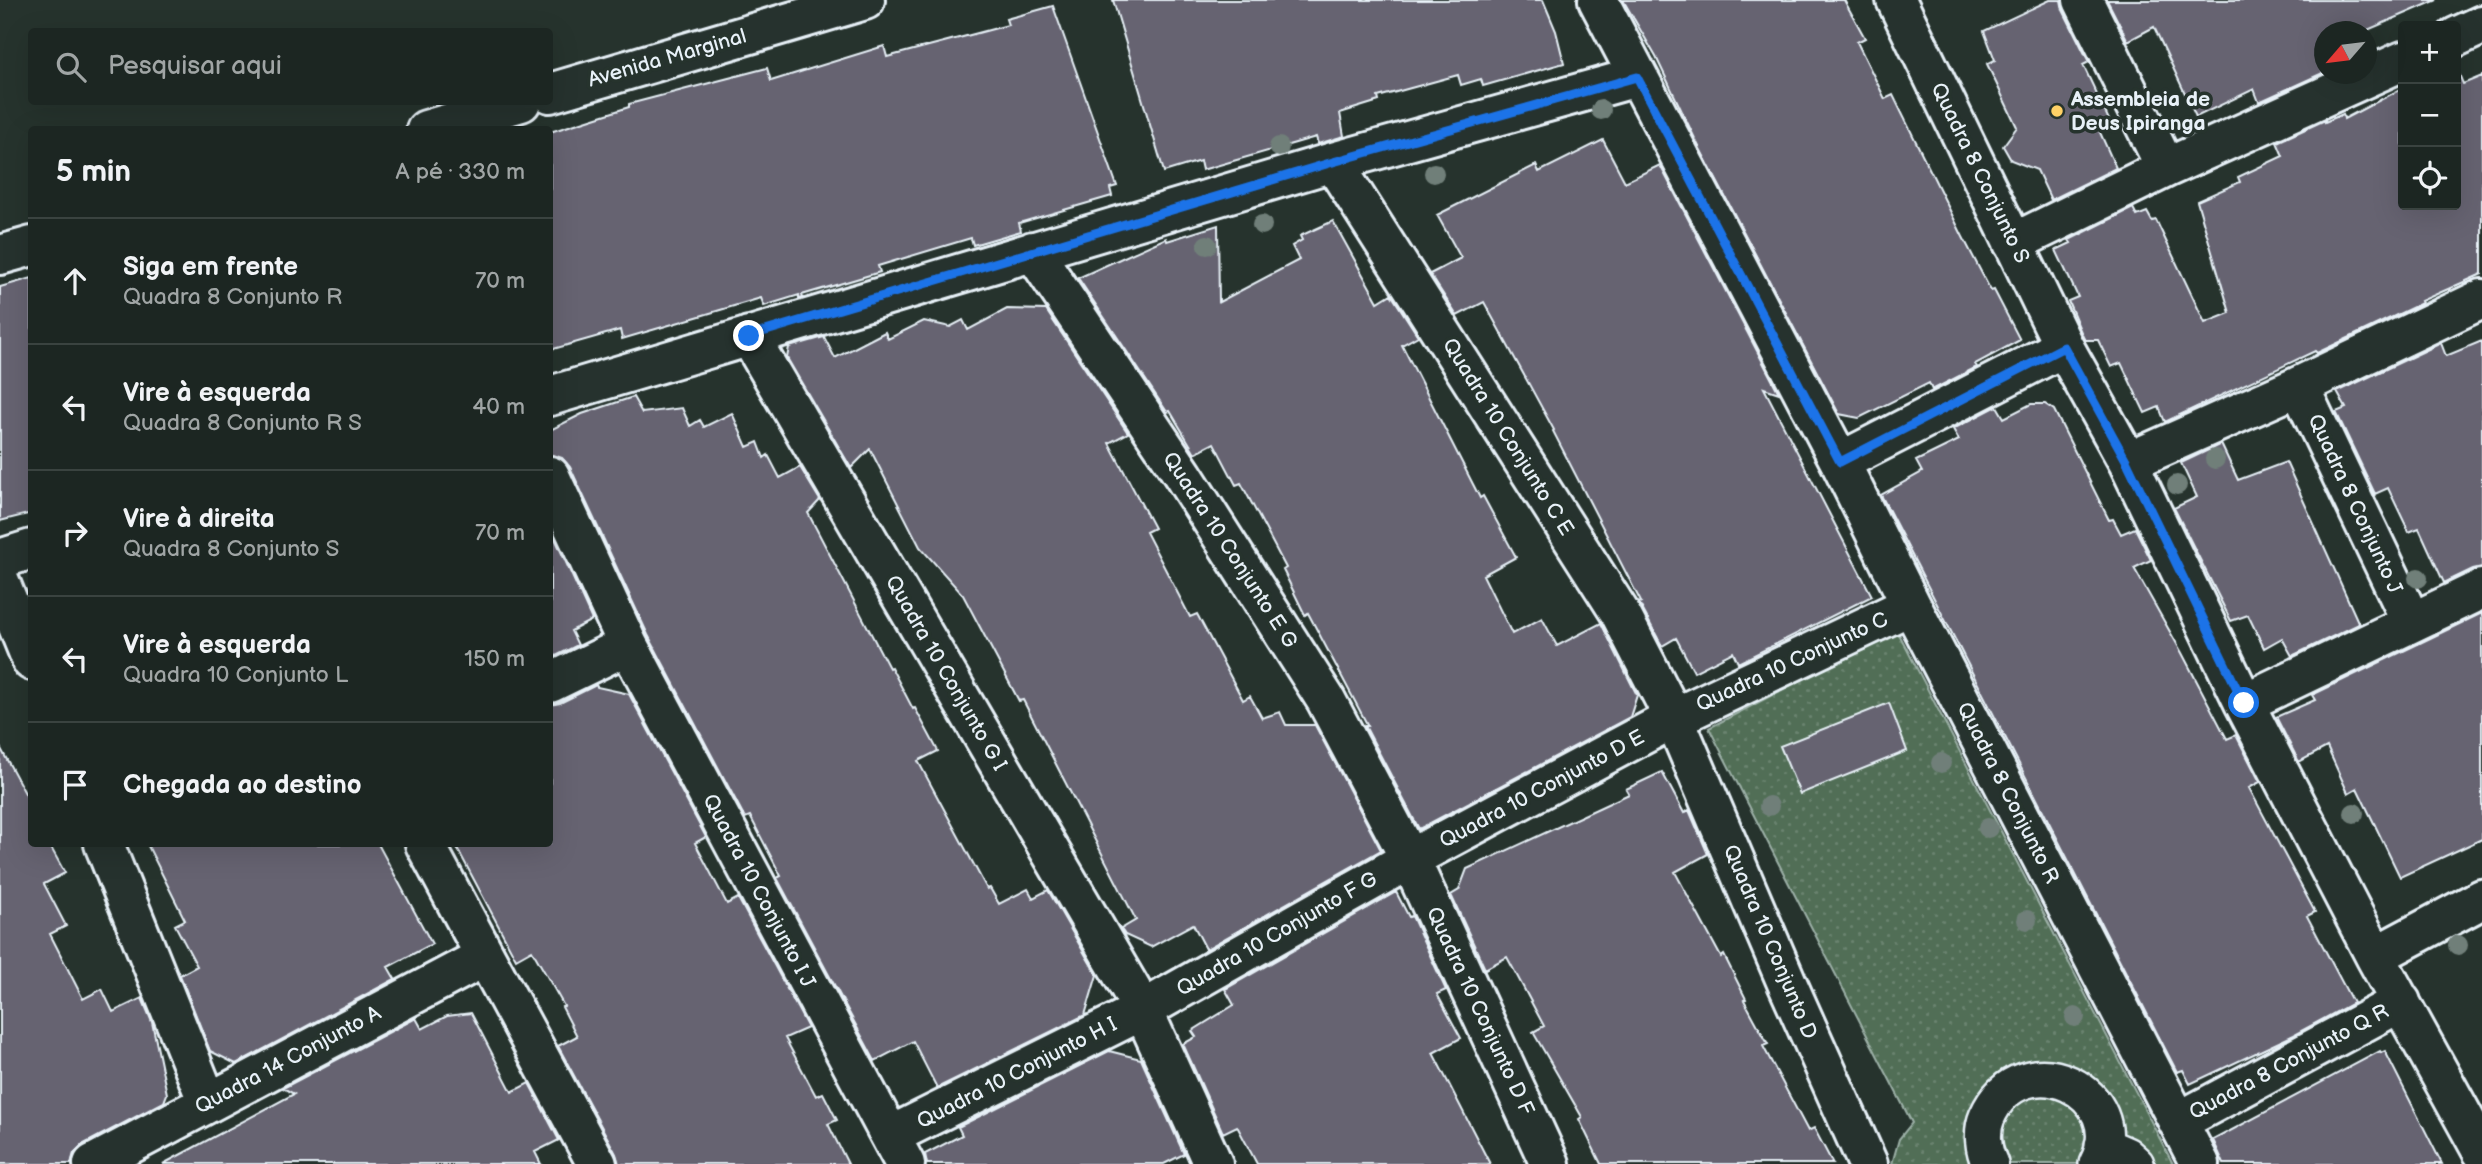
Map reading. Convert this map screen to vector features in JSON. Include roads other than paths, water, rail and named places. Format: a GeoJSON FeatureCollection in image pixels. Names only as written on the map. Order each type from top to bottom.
{"type":"FeatureCollection","features":[{"type":"Feature","properties":{"kind":"street","name":"Avenida Marginal"},"geometry":{"type":"LineString","coordinates":[[553,92],[865,0]]}},
{"type":"Feature","properties":{"kind":"street"},"geometry":{"type":"LineString","coordinates":[[1598,0],[1840,462],[2064,347],[2127,462],[2244,703],[2375,956],[2482,1151]]}},
{"type":"Feature","properties":{"kind":"street"},"geometry":{"type":"LineString","coordinates":[[2083,0],[2166,168]]}},
{"type":"Feature","properties":{"kind":"street","name":"Quadra 8 Conjunto S"},"geometry":{"type":"LineString","coordinates":[[1904,3],[2013,243],[2064,347]]}},
{"type":"Feature","properties":{"kind":"street"},"geometry":{"type":"LineString","coordinates":[[2461,35],[2482,25]]}},
{"type":"Feature","properties":{"kind":"street"},"geometry":{"type":"LineString","coordinates":[[2013,243],[2166,168],[2398,63]]}},
{"type":"Feature","properties":{"kind":"street"},"geometry":{"type":"LineString","coordinates":[[553,396],[1333,162],[1637,77]]}},
{"type":"Feature","properties":{"kind":"street"},"geometry":{"type":"LineString","coordinates":[[440,126],[511,105]]}},
{"type":"Feature","properties":{"kind":"street","name":"Quadra 10 Conjunto C E"},"geometry":{"type":"LineString","coordinates":[[1333,162],[1620,613],[1674,718]]}},
{"type":"Feature","properties":{"kind":"street"},"geometry":{"type":"LineString","coordinates":[[0,255],[28,247]]}},
{"type":"Feature","properties":{"kind":"street","name":"Quadra 10 Conjunto E G"},"geometry":{"type":"LineString","coordinates":[[1033,251],[1183,475],[1326,700],[1410,859]]}},
{"type":"Feature","properties":{"kind":"street"},"geometry":{"type":"LineString","coordinates":[[2127,462],[2299,386],[2482,299]]}},
{"type":"Feature","properties":{"kind":"street","name":"Quadra 10 Conjunto G I"},"geometry":{"type":"LineString","coordinates":[[749,336],[1143,1010],[1213,1164]]}},
{"type":"Feature","properties":{"kind":"street","name":"Quadra 8 Conjunto J"},"geometry":{"type":"LineString","coordinates":[[2299,386],[2411,621]]}},
{"type":"Feature","properties":{"kind":"street","name":"Quadra 8 Conjunto R"},"geometry":{"type":"LineString","coordinates":[[1840,462],[2200,1164]]}},
{"type":"Feature","properties":{"kind":"street","name":"Quadra 10 Conjunto I J"},"geometry":{"type":"LineString","coordinates":[[553,483],[628,645],[897,1150]]}},
{"type":"Feature","properties":{"kind":"street"},"geometry":{"type":"LineString","coordinates":[[0,559],[28,550]]}},
{"type":"Feature","properties":{"kind":"street"},"geometry":{"type":"LineString","coordinates":[[0,582],[28,651]]}},
{"type":"Feature","properties":{"kind":"street"},"geometry":{"type":"LineString","coordinates":[[2244,703],[2482,589]]}},
{"type":"Feature","properties":{"kind":"street","name":"Quadra 10 Conjunto C"},"geometry":{"type":"LineString","coordinates":[[1674,718],[1911,605]]}},
{"type":"Feature","properties":{"kind":"street"},"geometry":{"type":"LineString","coordinates":[[553,682],[628,645]]}},
{"type":"Feature","properties":{"kind":"street","name":"Quadra 10 Conjunto D E"},"geometry":{"type":"LineString","coordinates":[[1410,859],[1674,718]]}},
{"type":"Feature","properties":{"kind":"street","name":"Quadra 10 Conjunto D"},"geometry":{"type":"LineString","coordinates":[[1674,718],[1868,1164]]}},
{"type":"Feature","properties":{"kind":"street"},"geometry":{"type":"LineString","coordinates":[[105,847],[208,1103]]}},
{"type":"Feature","properties":{"kind":"street"},"geometry":{"type":"LineString","coordinates":[[427,847],[597,1164]]}},
{"type":"Feature","properties":{"kind":"street","name":"Quadra 10 Conjunto F G"},"geometry":{"type":"LineString","coordinates":[[1143,1010],[1410,859]]}},
{"type":"Feature","properties":{"kind":"street","name":"Quadra 10 Conjunto D F"},"geometry":{"type":"LineString","coordinates":[[1410,859],[1550,1164]]}},
{"type":"Feature","properties":{"kind":"street"},"geometry":{"type":"LineString","coordinates":[[2375,956],[2482,899]]}},
{"type":"Feature","properties":{"kind":"street","name":"Quadra 14 Conjunto A"},"geometry":{"type":"LineString","coordinates":[[93,1164],[484,957]]}},
{"type":"Feature","properties":{"kind":"street","name":"Quadra 8 Conjunto Q R"},"geometry":{"type":"LineString","coordinates":[[2178,1122],[2400,1002]]}},
{"type":"Feature","properties":{"kind":"street","name":"Quadra 10 Conjunto H I"},"geometry":{"type":"LineString","coordinates":[[897,1150],[1143,1010]]}},
{"type":"Feature","properties":{"kind":"street"},"geometry":{"type":"LineString","coordinates":[[1990,1164],[1984,1142],[1985,1122],[1993,1104],[2005,1090],[2022,1081],[2040,1077],[2060,1078],[2077,1087],[2092,1101],[2102,1119],[2100,1154],[2126,1156],[2136,1164]]}},
{"type":"Feature","properties":{"kind":"place","name":"Assembleia de Deus Ipiranga"},"geometry":{"type":"Point","coordinates":[2057,111]}}]}
